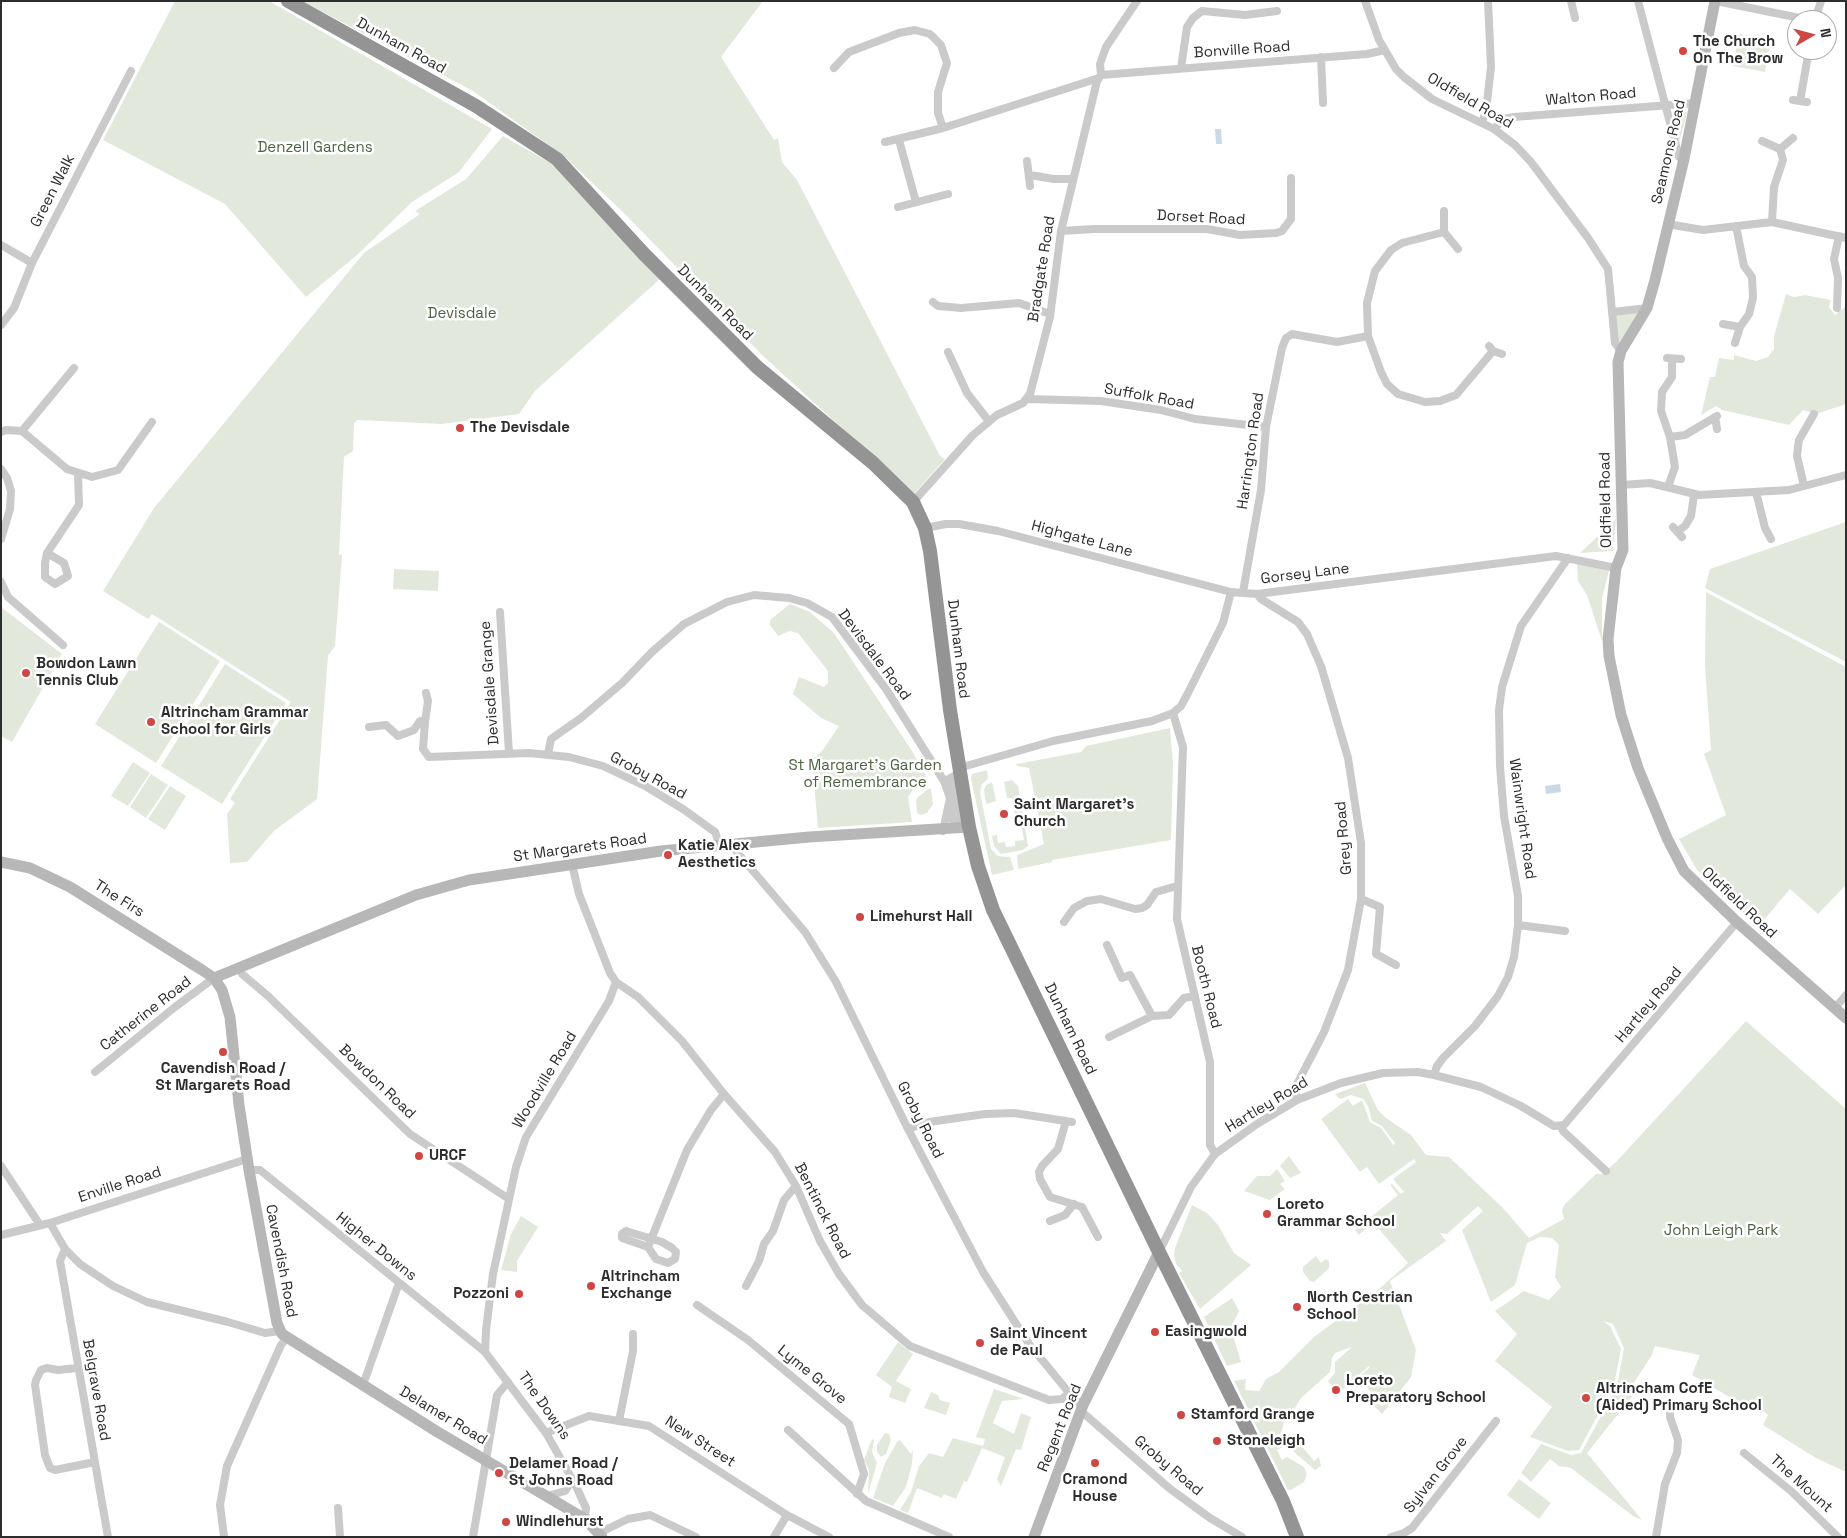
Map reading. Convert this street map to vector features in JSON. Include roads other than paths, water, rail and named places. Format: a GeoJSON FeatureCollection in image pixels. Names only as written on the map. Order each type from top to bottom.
{"type":"FeatureCollection","features":[{"type":"Feature","properties":{"kind":"highway","name":"Dunham Road"},"geometry":{"type":"LineString","coordinates":[[288,1],[476,106],[557,159],[644,254],[757,367],[873,463],[913,502],[925,528],[956,772],[978,866],[994,910],[1159,1252],[1283,1501],[1297,1537]]}},
{"type":"Feature","properties":{"kind":"street","name":"Bradgate Road"},"geometry":{"type":"LineString","coordinates":[[1027,399],[1050,314],[1061,231],[1100,77],[1100,64],[1106,47],[1137,1]]}},
{"type":"Feature","properties":{"kind":"street","name":"Oldfield Road"},"geometry":{"type":"LineString","coordinates":[[1365,1],[1385,50],[1396,69],[1422,93],[1494,129],[1515,145],[1531,162],[1588,238],[1608,269],[1614,312],[1615,343],[1621,352],[1617,372],[1623,550],[1616,568],[1608,639],[1609,656],[1621,715],[1638,768],[1667,838],[1684,871],[1737,922],[1846,1018]]}},
{"type":"Feature","properties":{"kind":"street"},"geometry":{"type":"LineString","coordinates":[[1482,123],[1486,111],[1491,67],[1488,1]]}},
{"type":"Feature","properties":{"kind":"street"},"geometry":{"type":"LineString","coordinates":[[1571,1],[1574,18]]}},
{"type":"Feature","properties":{"kind":"street"},"geometry":{"type":"LineString","coordinates":[[1638,1],[1678,157],[1684,160]]}},
{"type":"Feature","properties":{"kind":"street"},"geometry":{"type":"LineString","coordinates":[[1715,1],[1787,15]]}},
{"type":"Feature","properties":{"kind":"street","name":"Seamons Road"},"geometry":{"type":"LineString","coordinates":[[1621,352],[1647,308],[1684,160],[1715,1]]}},
{"type":"Feature","properties":{"kind":"street"},"geometry":{"type":"LineString","coordinates":[[1181,68],[1187,27],[1193,18],[1202,12],[1245,15],[1277,11]]}},
{"type":"Feature","properties":{"kind":"street"},"geometry":{"type":"LineString","coordinates":[[834,68],[849,52],[899,33],[915,30],[930,34],[946,53],[947,63],[938,92],[938,113],[943,128]]}},
{"type":"Feature","properties":{"kind":"street","name":"Bonville Road"},"geometry":{"type":"LineString","coordinates":[[885,142],[943,128],[1100,77],[1385,50]]}},
{"type":"Feature","properties":{"kind":"street"},"geometry":{"type":"LineString","coordinates":[[1321,57],[1322,103]]}},
{"type":"Feature","properties":{"kind":"street"},"geometry":{"type":"LineString","coordinates":[[1800,101],[1807,60]]}},
{"type":"Feature","properties":{"kind":"street"},"geometry":{"type":"LineString","coordinates":[[947,63],[956,63]]}},
{"type":"Feature","properties":{"kind":"street","name":"Green Walk"},"geometry":{"type":"LineString","coordinates":[[1,325],[14,308],[32,263],[131,70]]}},
{"type":"Feature","properties":{"kind":"street","name":"Walton Road"},"geometry":{"type":"LineString","coordinates":[[1494,129],[1503,119],[1514,117],[1696,103]]}},
{"type":"Feature","properties":{"kind":"street"},"geometry":{"type":"LineString","coordinates":[[1780,150],[1792,138]]}},
{"type":"Feature","properties":{"kind":"street"},"geometry":{"type":"LineString","coordinates":[[899,140],[916,202]]}},
{"type":"Feature","properties":{"kind":"street"},"geometry":{"type":"LineString","coordinates":[[1762,141],[1780,150],[1783,160],[1774,187],[1772,222]]}},
{"type":"Feature","properties":{"kind":"street"},"geometry":{"type":"LineString","coordinates":[[1027,161],[1030,186]]}},
{"type":"Feature","properties":{"kind":"street"},"geometry":{"type":"LineString","coordinates":[[1030,175],[1054,179],[1073,179]]}},
{"type":"Feature","properties":{"kind":"street","name":"Dorset Road"},"geometry":{"type":"LineString","coordinates":[[1061,231],[1094,229],[1198,229],[1240,235],[1276,233],[1282,231],[1291,218],[1291,178]]}},
{"type":"Feature","properties":{"kind":"street"},"geometry":{"type":"LineString","coordinates":[[898,207],[948,194]]}},
{"type":"Feature","properties":{"kind":"street"},"geometry":{"type":"LineString","coordinates":[[1444,211],[1444,232],[1458,250]]}},
{"type":"Feature","properties":{"kind":"street"},"geometry":{"type":"LineString","coordinates":[[1667,224],[1702,230],[1772,222],[1842,237],[1834,259],[1838,278],[1837,305],[1846,300]]}},
{"type":"Feature","properties":{"kind":"street"},"geometry":{"type":"LineString","coordinates":[[1735,343],[1740,327],[1749,314],[1752,293],[1752,277],[1744,266],[1736,226]]}},
{"type":"Feature","properties":{"kind":"street"},"geometry":{"type":"LineString","coordinates":[[1444,232],[1402,243],[1390,250],[1369,287],[1367,303],[1368,336],[1387,384],[1398,394],[1425,402],[1440,401],[1456,395],[1491,349],[1502,354]]}},
{"type":"Feature","properties":{"kind":"street"},"geometry":{"type":"LineString","coordinates":[[1,245],[32,263]]}},
{"type":"Feature","properties":{"kind":"street"},"geometry":{"type":"LineString","coordinates":[[936,314],[936,304],[960,308],[1019,303],[1050,314]]}},
{"type":"Feature","properties":{"kind":"street"},"geometry":{"type":"LineString","coordinates":[[1614,312],[1647,308]]}},
{"type":"Feature","properties":{"kind":"street"},"geometry":{"type":"LineString","coordinates":[[1723,324],[1740,327]]}},
{"type":"Feature","properties":{"kind":"street","name":"Harrington Road"},"geometry":{"type":"LineString","coordinates":[[1243,592],[1261,490],[1266,427],[1282,348],[1288,335],[1337,342],[1368,336]]}},
{"type":"Feature","properties":{"kind":"street"},"geometry":{"type":"LineString","coordinates":[[948,352],[967,393],[988,420]]}},
{"type":"Feature","properties":{"kind":"street"},"geometry":{"type":"LineString","coordinates":[[1668,487],[1675,467],[1670,437],[1661,411],[1662,392],[1672,376],[1670,359],[1681,359]]}},
{"type":"Feature","properties":{"kind":"street"},"geometry":{"type":"LineString","coordinates":[[22,431],[74,368]]}},
{"type":"Feature","properties":{"kind":"street"},"geometry":{"type":"LineString","coordinates":[[913,502],[988,420],[1027,399]]}},
{"type":"Feature","properties":{"kind":"street","name":"Suffolk Road"},"geometry":{"type":"LineString","coordinates":[[1027,399],[1101,401],[1195,418],[1266,427]]}},
{"type":"Feature","properties":{"kind":"street"},"geometry":{"type":"LineString","coordinates":[[1804,486],[1797,456],[1800,440],[1814,414]]}},
{"type":"Feature","properties":{"kind":"street"},"geometry":{"type":"LineString","coordinates":[[1670,437],[1685,435],[1716,416],[1718,429]]}},
{"type":"Feature","properties":{"kind":"street"},"geometry":{"type":"LineString","coordinates":[[1,432],[6,430],[22,431],[67,469],[92,477],[118,470],[152,422]]}},
{"type":"Feature","properties":{"kind":"street"},"geometry":{"type":"LineString","coordinates":[[1,469],[8,478],[11,491],[10,509],[1,539]]}},
{"type":"Feature","properties":{"kind":"street"},"geometry":{"type":"LineString","coordinates":[[47,553],[79,505],[78,472]]}},
{"type":"Feature","properties":{"kind":"street"},"geometry":{"type":"LineString","coordinates":[[1621,485],[1650,483],[1694,494],[1756,492],[1789,490],[1846,475]]}},
{"type":"Feature","properties":{"kind":"street"},"geometry":{"type":"LineString","coordinates":[[1756,492],[1765,528],[1771,539]]}},
{"type":"Feature","properties":{"kind":"street"},"geometry":{"type":"LineString","coordinates":[[1678,532],[1685,526],[1691,516],[1694,494]]}},
{"type":"Feature","properties":{"kind":"street","name":"Highgate Lane"},"geometry":{"type":"LineString","coordinates":[[925,528],[946,524],[959,524],[998,531],[1231,592]]}},
{"type":"Feature","properties":{"kind":"street","name":"Gorsey Lane"},"geometry":{"type":"LineString","coordinates":[[1231,592],[1257,594],[1556,556],[1616,568]]}},
{"type":"Feature","properties":{"kind":"street","name":"Wainwright Road"},"geometry":{"type":"LineString","coordinates":[[1434,1074],[1440,1062],[1475,1026],[1498,996],[1508,977],[1512,964],[1518,925],[1515,872],[1504,816],[1500,766],[1499,717],[1502,687],[1522,626],[1568,558]]}},
{"type":"Feature","properties":{"kind":"street"},"geometry":{"type":"LineString","coordinates":[[1,582],[8,597],[63,645]]}},
{"type":"Feature","properties":{"kind":"street"},"geometry":{"type":"LineString","coordinates":[[956,772],[961,814],[957,822],[952,819],[954,797],[947,780],[956,772],[979,762],[1053,741],[1152,720],[1173,713],[1181,706],[1223,623],[1231,592]]}},
{"type":"Feature","properties":{"kind":"street","name":"Grey Road"},"geometry":{"type":"LineString","coordinates":[[1257,594],[1261,599],[1291,616],[1307,634],[1332,698],[1348,758],[1361,843],[1361,899],[1354,942],[1345,979],[1324,1032],[1295,1088],[1297,1100]]}},
{"type":"Feature","properties":{"kind":"street","name":"Devisdale Road"},"geometry":{"type":"LineString","coordinates":[[548,754],[551,739],[581,718],[622,683],[652,652],[684,624],[727,602],[754,595],[790,598],[807,603],[832,617],[886,689],[947,788],[950,806],[943,831]]}},
{"type":"Feature","properties":{"kind":"street","name":"Devisdale Grange"},"geometry":{"type":"LineString","coordinates":[[500,612],[509,753]]}},
{"type":"Feature","properties":{"kind":"street"},"geometry":{"type":"LineString","coordinates":[[369,727],[386,725],[398,736],[414,730],[420,721],[424,722],[428,701],[426,693]]}},
{"type":"Feature","properties":{"kind":"street","name":"Booth Road"},"geometry":{"type":"LineString","coordinates":[[1173,713],[1182,747],[1177,919],[1182,948],[1210,1062],[1210,1145],[1215,1154]]}},
{"type":"Feature","properties":{"kind":"street","name":"Groby Road"},"geometry":{"type":"LineString","coordinates":[[424,722],[423,749],[429,757],[509,753],[548,754],[603,766],[647,787],[715,832],[720,846]]}},
{"type":"Feature","properties":{"kind":"street","name":"St Margarets Road"},"geometry":{"type":"LineString","coordinates":[[214,978],[416,895],[469,880],[572,864],[720,846],[809,837],[943,831],[969,828]]}},
{"type":"Feature","properties":{"kind":"street","name":"Groby Road"},"geometry":{"type":"LineString","coordinates":[[734,845],[736,851],[805,932],[836,982],[908,1129],[982,1272],[1029,1344],[1082,1408],[1169,1488],[1210,1518],[1242,1537]]}},
{"type":"Feature","properties":{"kind":"street","name":"The Firs"},"geometry":{"type":"LineString","coordinates":[[1,862],[30,868],[50,876],[214,978]]}},
{"type":"Feature","properties":{"kind":"street"},"geometry":{"type":"LineString","coordinates":[[572,864],[580,894],[610,973],[616,982]]}},
{"type":"Feature","properties":{"kind":"street"},"geometry":{"type":"LineString","coordinates":[[1064,922],[1074,908],[1087,901],[1101,899],[1135,908],[1142,908],[1147,905],[1156,892],[1177,886]]}},
{"type":"Feature","properties":{"kind":"street"},"geometry":{"type":"LineString","coordinates":[[1361,899],[1380,907],[1376,954],[1396,965]]}},
{"type":"Feature","properties":{"kind":"street","name":"Hartley Road"},"geometry":{"type":"LineString","coordinates":[[1215,1154],[1257,1124],[1297,1100],[1324,1088],[1361,1077],[1402,1072],[1434,1074],[1482,1087],[1522,1106],[1554,1126],[1561,1126],[1569,1120],[1737,922]]}},
{"type":"Feature","properties":{"kind":"street"},"geometry":{"type":"LineString","coordinates":[[1518,925],[1565,931]]}},
{"type":"Feature","properties":{"kind":"street"},"geometry":{"type":"LineString","coordinates":[[1107,945],[1122,978],[1130,975],[1152,1016]]}},
{"type":"Feature","properties":{"kind":"street","name":"Bowdon Road"},"geometry":{"type":"LineString","coordinates":[[239,968],[242,974],[268,996],[410,1134],[509,1199]]}},
{"type":"Feature","properties":{"kind":"street","name":"Catherine Road"},"geometry":{"type":"LineString","coordinates":[[95,1072],[174,1007],[214,978]]}},
{"type":"Feature","properties":{"kind":"street","name":"Cavendish Road"},"geometry":{"type":"LineString","coordinates":[[214,978],[227,1002],[248,1164],[283,1335],[281,1345],[227,1466],[220,1505],[224,1537]]}},
{"type":"Feature","properties":{"kind":"street","name":"Bentinck Road"},"geometry":{"type":"LineString","coordinates":[[616,982],[638,997],[682,1041],[724,1094],[775,1152],[796,1186],[820,1241],[838,1274],[862,1305],[910,1346],[1049,1400],[1062,1399],[1070,1393]]}},
{"type":"Feature","properties":{"kind":"street","name":"Woodville Road"},"geometry":{"type":"LineString","coordinates":[[485,1352],[493,1274],[509,1199],[526,1137],[609,1000],[616,982]]}},
{"type":"Feature","properties":{"kind":"street"},"geometry":{"type":"LineString","coordinates":[[1834,1009],[1846,995]]}},
{"type":"Feature","properties":{"kind":"street"},"geometry":{"type":"LineString","coordinates":[[1109,1037],[1152,1016],[1170,1015],[1184,998],[1195,996]]}},
{"type":"Feature","properties":{"kind":"street"},"geometry":{"type":"LineString","coordinates":[[648,1247],[653,1239],[669,1191],[688,1150],[711,1110],[724,1094]]}},
{"type":"Feature","properties":{"kind":"street"},"geometry":{"type":"LineString","coordinates":[[908,1129],[929,1122],[985,1114],[1014,1113],[1069,1121],[1058,1149],[1042,1166],[1040,1175],[1049,1196],[1083,1208],[1098,1237]]}},
{"type":"Feature","properties":{"kind":"street","name":"Hartley Road"},"geometry":{"type":"LineString","coordinates":[[1561,1126],[1563,1131],[1606,1171]]}},
{"type":"Feature","properties":{"kind":"street"},"geometry":{"type":"LineString","coordinates":[[1159,1252],[1191,1187],[1215,1154]]}},
{"type":"Feature","properties":{"kind":"street","name":"Enville Road"},"geometry":{"type":"LineString","coordinates":[[1,1235],[40,1226],[248,1164]]}},
{"type":"Feature","properties":{"kind":"street","name":"Higher Downs"},"geometry":{"type":"LineString","coordinates":[[248,1164],[260,1170],[485,1352]]}},
{"type":"Feature","properties":{"kind":"street"},"geometry":{"type":"LineString","coordinates":[[1,1166],[40,1226]]}},
{"type":"Feature","properties":{"kind":"street"},"geometry":{"type":"LineString","coordinates":[[746,1286],[764,1244],[773,1231],[781,1205],[790,1191],[796,1186]]}},
{"type":"Feature","properties":{"kind":"street"},"geometry":{"type":"LineString","coordinates":[[1050,1221],[1065,1215],[1074,1204]]}},
{"type":"Feature","properties":{"kind":"street"},"geometry":{"type":"LineString","coordinates":[[50,1223],[65,1249],[80,1264],[105,1280],[147,1302],[228,1322],[265,1334],[283,1335]]}},
{"type":"Feature","properties":{"kind":"street"},"geometry":{"type":"LineString","coordinates":[[628,1231],[653,1239],[675,1250],[675,1259],[670,1263],[660,1261],[653,1257],[648,1247],[623,1239],[622,1234],[628,1231]]}},
{"type":"Feature","properties":{"kind":"street","name":"Belgrave Road"},"geometry":{"type":"LineString","coordinates":[[65,1249],[60,1261],[77,1368],[108,1537]]}},
{"type":"Feature","properties":{"kind":"street","name":"Regent Road"},"geometry":{"type":"LineString","coordinates":[[1034,1537],[1082,1408],[1159,1252]]}},
{"type":"Feature","properties":{"kind":"street"},"geometry":{"type":"LineString","coordinates":[[363,1385],[399,1283]]}},
{"type":"Feature","properties":{"kind":"street","name":"Lyme Grove"},"geometry":{"type":"LineString","coordinates":[[697,1305],[748,1340],[849,1424],[864,1474],[858,1494]]}},
{"type":"Feature","properties":{"kind":"street"},"geometry":{"type":"LineString","coordinates":[[619,1421],[633,1351],[633,1334]]}},
{"type":"Feature","properties":{"kind":"street","name":"Delamer Road"},"geometry":{"type":"LineString","coordinates":[[283,1335],[436,1431],[485,1458],[585,1519]]}},
{"type":"Feature","properties":{"kind":"street","name":"The Downs"},"geometry":{"type":"LineString","coordinates":[[485,1352],[546,1433],[573,1480],[586,1508],[585,1519]]}},
{"type":"Feature","properties":{"kind":"street"},"geometry":{"type":"LineString","coordinates":[[77,1368],[58,1370],[47,1368],[41,1370],[36,1380],[35,1386],[45,1455],[50,1468],[55,1470],[95,1462]]}},
{"type":"Feature","properties":{"kind":"street"},"geometry":{"type":"LineString","coordinates":[[473,1537],[497,1395],[508,1382]]}},
{"type":"Feature","properties":{"kind":"street"},"geometry":{"type":"LineString","coordinates":[[1656,1537],[1665,1484],[1677,1453],[1678,1440],[1670,1417],[1670,1407]]}},
{"type":"Feature","properties":{"kind":"street","name":"New Street"},"geometry":{"type":"LineString","coordinates":[[546,1433],[589,1416],[649,1426],[787,1515],[829,1537]]}},
{"type":"Feature","properties":{"kind":"street","name":"Sylvan Grove"},"geometry":{"type":"LineString","coordinates":[[1391,1537],[1412,1528],[1496,1421]]}},
{"type":"Feature","properties":{"kind":"street"},"geometry":{"type":"LineString","coordinates":[[788,1430],[866,1502],[949,1537]]}},
{"type":"Feature","properties":{"kind":"street","name":"The Mount"},"geometry":{"type":"LineString","coordinates":[[1744,1453],[1791,1491],[1835,1536]]}},
{"type":"Feature","properties":{"kind":"street"},"geometry":{"type":"LineString","coordinates":[[548,1496],[565,1491],[573,1480]]}},
{"type":"Feature","properties":{"kind":"street"},"geometry":{"type":"LineString","coordinates":[[338,1508],[340,1537]]}},
{"type":"Feature","properties":{"kind":"street"},"geometry":{"type":"LineString","coordinates":[[774,1537],[787,1515]]}},
{"type":"Feature","properties":{"kind":"street"},"geometry":{"type":"LineString","coordinates":[[585,1519],[601,1535],[628,1519],[650,1516],[696,1537]]}},
{"type":"Feature","properties":{"kind":"water"},"geometry":{"type":"Polygon","coordinates":[[[1215,129],[1221,129],[1222,144],[1216,144],[1215,129]]]}},
{"type":"Feature","properties":{"kind":"water"},"geometry":{"type":"Polygon","coordinates":[[[1560,784],[1561,792],[1546,794],[1545,786],[1560,784]]]}},
{"type":"Feature","properties":{"kind":"place","name":"The Church On The Brow"},"geometry":{"type":"Point","coordinates":[1683,51]}},
{"type":"Feature","properties":{"kind":"place","name":"The Devisdale"},"geometry":{"type":"Point","coordinates":[460,428]}},
{"type":"Feature","properties":{"kind":"place","name":"Bowdon Lawn Tennis Club"},"geometry":{"type":"Point","coordinates":[26,673]}},
{"type":"Feature","properties":{"kind":"place","name":"Altrincham Grammar School for Girls"},"geometry":{"type":"Point","coordinates":[151,722]}},
{"type":"Feature","properties":{"kind":"place","name":"Saint Margaret's Church"},"geometry":{"type":"Point","coordinates":[1004,814]}},
{"type":"Feature","properties":{"kind":"place","name":"Katie Alex Aesthetics"},"geometry":{"type":"Point","coordinates":[668,855]}},
{"type":"Feature","properties":{"kind":"place","name":"Limehurst Hall"},"geometry":{"type":"Point","coordinates":[860,917]}},
{"type":"Feature","properties":{"kind":"place","name":"Cavendish Road / St Margarets Road"},"geometry":{"type":"Point","coordinates":[223,1052]}},
{"type":"Feature","properties":{"kind":"place","name":"URCF"},"geometry":{"type":"Point","coordinates":[419,1156]}},
{"type":"Feature","properties":{"kind":"place","name":"Loreto Grammar School"},"geometry":{"type":"Point","coordinates":[1267,1214]}},
{"type":"Feature","properties":{"kind":"place","name":"Altrincham Exchange"},"geometry":{"type":"Point","coordinates":[591,1286]}},
{"type":"Feature","properties":{"kind":"place","name":"Pozzoni"},"geometry":{"type":"Point","coordinates":[519,1294]}},
{"type":"Feature","properties":{"kind":"place","name":"North Cestrian School"},"geometry":{"type":"Point","coordinates":[1297,1307]}},
{"type":"Feature","properties":{"kind":"place","name":"Easingwold"},"geometry":{"type":"Point","coordinates":[1155,1332]}},
{"type":"Feature","properties":{"kind":"place","name":"Saint Vincent de Paul"},"geometry":{"type":"Point","coordinates":[980,1343]}},
{"type":"Feature","properties":{"kind":"place","name":"Loreto Preparatory School"},"geometry":{"type":"Point","coordinates":[1336,1390]}},
{"type":"Feature","properties":{"kind":"place","name":"Altrincham CofE (Aided) Primary School"},"geometry":{"type":"Point","coordinates":[1586,1398]}},
{"type":"Feature","properties":{"kind":"place","name":"Stamford Grange"},"geometry":{"type":"Point","coordinates":[1181,1415]}},
{"type":"Feature","properties":{"kind":"place","name":"Stoneleigh"},"geometry":{"type":"Point","coordinates":[1217,1441]}},
{"type":"Feature","properties":{"kind":"place","name":"Cramond House"},"geometry":{"type":"Point","coordinates":[1095,1463]}},
{"type":"Feature","properties":{"kind":"place","name":"Delamer Road / St Johns Road"},"geometry":{"type":"Point","coordinates":[499,1473]}},
{"type":"Feature","properties":{"kind":"place","name":"Windlehurst"},"geometry":{"type":"Point","coordinates":[506,1522]}},
{"type":"Feature","properties":{"kind":"park label","name":"Denzell Gardens"},"geometry":{"type":"Point","coordinates":[315,148]}},
{"type":"Feature","properties":{"kind":"park label","name":"Devisdale"},"geometry":{"type":"Point","coordinates":[462,314]}},
{"type":"Feature","properties":{"kind":"park label","name":"St Margaret's Garden of Remembrance"},"geometry":{"type":"Point","coordinates":[865,774]}},
{"type":"Feature","properties":{"kind":"park label","name":"John Leigh Park"},"geometry":{"type":"Point","coordinates":[1721,1231]}}]}
